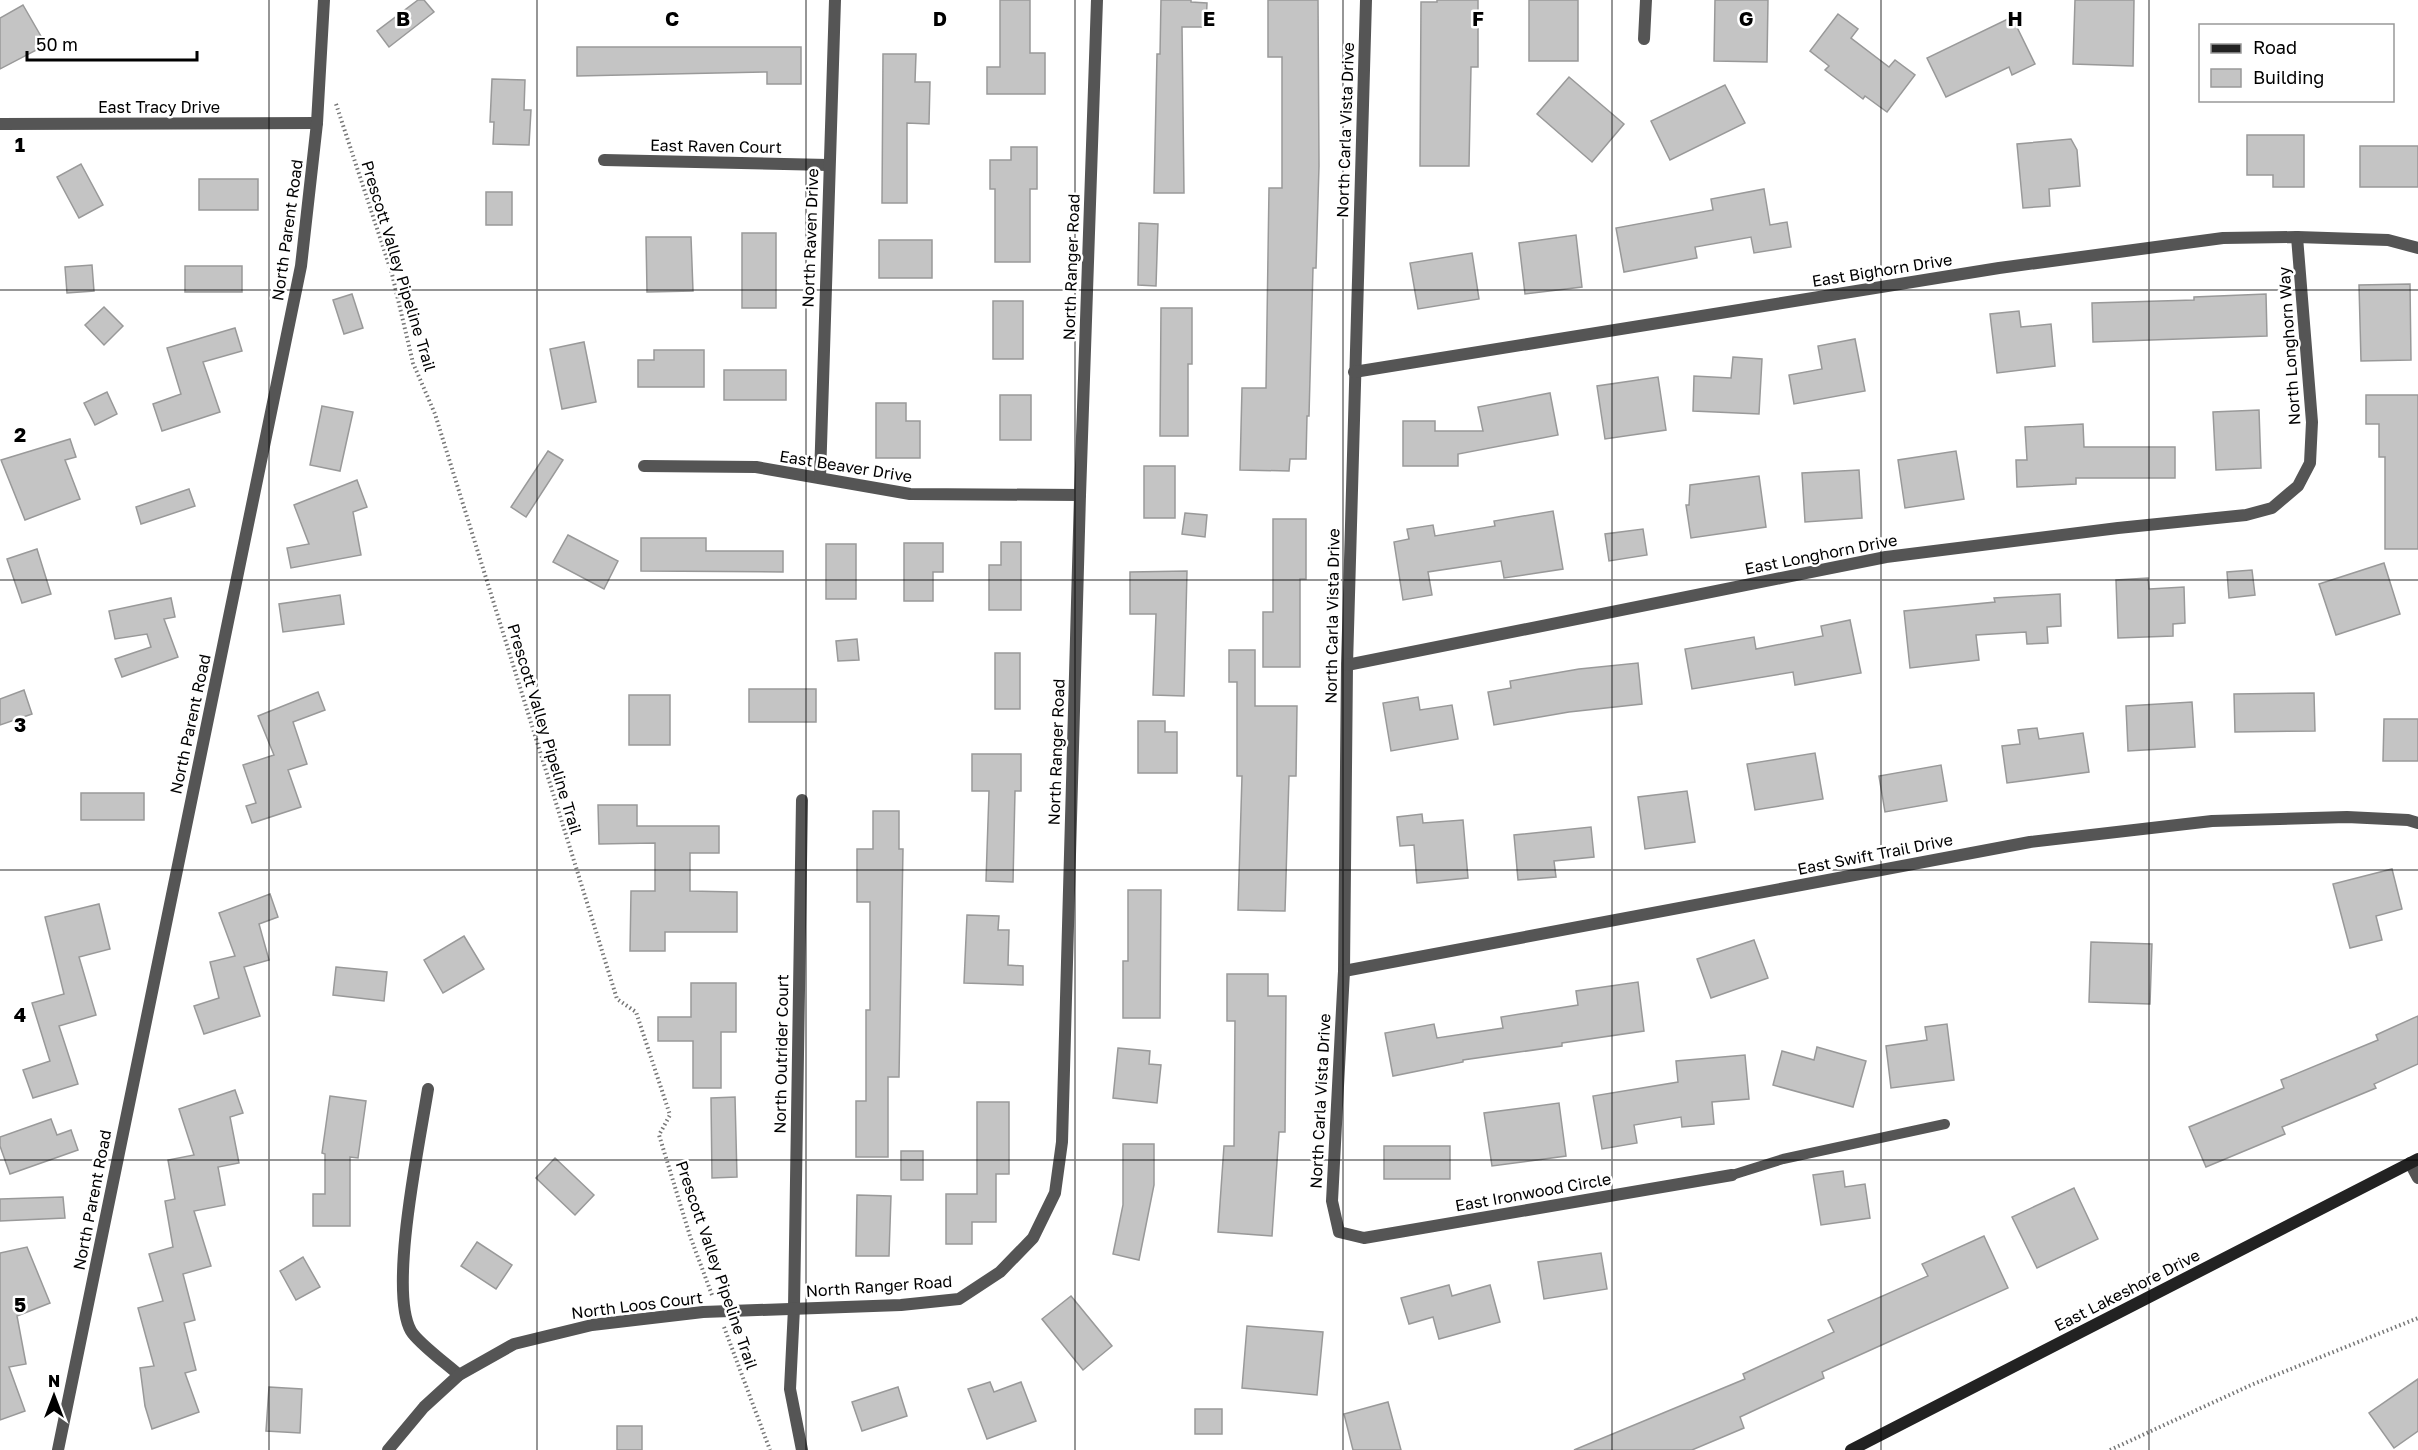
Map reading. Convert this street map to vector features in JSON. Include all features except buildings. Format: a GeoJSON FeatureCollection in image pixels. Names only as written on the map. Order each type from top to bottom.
{"type":"FeatureCollection","features":[{"type":"Feature","properties":{"kind":"main road","name":"East Lakeshore Drive"},"geometry":{"type":"LineString","coordinates":[[1851,1450],[2414,1161]]}},
{"type":"Feature","properties":{"kind":"street","name":"North Parent Road"},"geometry":{"type":"LineString","coordinates":[[58,1450],[301,266],[317,123],[324,0]]}},
{"type":"Feature","properties":{"kind":"street","name":"North Raven Drive"},"geometry":{"type":"LineString","coordinates":[[820,478],[828,165],[835,0]]}},
{"type":"Feature","properties":{"kind":"street","name":"North Ranger Road"},"geometry":{"type":"LineString","coordinates":[[794,1308],[902,1305],[959,1299],[1000,1272],[1033,1238],[1055,1193],[1062,1130],[1097,0]]}},
{"type":"Feature","properties":{"kind":"street","name":"North Carla Vista Drive"},"geometry":{"type":"LineString","coordinates":[[1340,1232],[1332,1201],[1344,971],[1347,665],[1366,0]]}},
{"type":"Feature","properties":{"kind":"street"},"geometry":{"type":"LineString","coordinates":[[1644,39],[1646,0]]}},
{"type":"Feature","properties":{"kind":"street","name":"East Tracy Drive"},"geometry":{"type":"LineString","coordinates":[[0,124],[317,123]]}},
{"type":"Feature","properties":{"kind":"street","name":"East Raven Court"},"geometry":{"type":"LineString","coordinates":[[604,160],[828,165]]}},
{"type":"Feature","properties":{"kind":"street","name":"East Bighorn Drive"},"geometry":{"type":"LineString","coordinates":[[1354,372],[1999,268],[2223,238],[2297,237],[2388,240],[2418,248]]}},
{"type":"Feature","properties":{"kind":"street","name":"North Longhorn Way"},"geometry":{"type":"LineString","coordinates":[[2297,237],[2312,422],[2310,463],[2298,486]]}},
{"type":"Feature","properties":{"kind":"street","name":"East Beaver Drive"},"geometry":{"type":"LineString","coordinates":[[644,466],[756,467],[910,494],[1080,495]]}},
{"type":"Feature","properties":{"kind":"street","name":"East Longhorn Drive"},"geometry":{"type":"LineString","coordinates":[[1347,665],[1886,558],[2118,528],[2246,515],[2272,508],[2298,486]]}},
{"type":"Feature","properties":{"kind":"street","name":"North Outrider Court"},"geometry":{"type":"LineString","coordinates":[[802,800],[794,1308],[790,1389],[802,1450]]}},
{"type":"Feature","properties":{"kind":"street","name":"East Swift Trail Drive"},"geometry":{"type":"LineString","coordinates":[[1344,971],[2030,842],[2212,821],[2347,817],[2408,820],[2418,824]]}},
{"type":"Feature","properties":{"kind":"street"},"geometry":{"type":"LineString","coordinates":[[428,1089],[407,1227],[403,1306],[412,1332],[459,1375]]}},
{"type":"Feature","properties":{"kind":"street"},"geometry":{"type":"LineString","coordinates":[[2414,1161],[2418,1178]]}},
{"type":"Feature","properties":{"kind":"street","name":"East Ironwood Circle"},"geometry":{"type":"LineString","coordinates":[[1340,1232],[1364,1238],[1732,1175]]}},
{"type":"Feature","properties":{"kind":"street","name":"North Loos Court"},"geometry":{"type":"LineString","coordinates":[[388,1450],[424,1407],[459,1375],[514,1344],[592,1324],[718,1311],[794,1308]]}},
{"type":"Feature","properties":{"kind":"lane"},"geometry":{"type":"LineString","coordinates":[[1732,1175],[1783,1159],[1945,1124]]}},
{"type":"Feature","properties":{"kind":"path","name":"Prescott Valley Pipeline Trail"},"geometry":{"type":"LineString","coordinates":[[336,104],[392,274],[413,363],[435,414],[617,999],[636,1012],[670,1115],[659,1135],[690,1236],[770,1450]]}},
{"type":"Feature","properties":{"kind":"path"},"geometry":{"type":"LineString","coordinates":[[2110,1450],[2251,1385],[2418,1318]]}}]}
